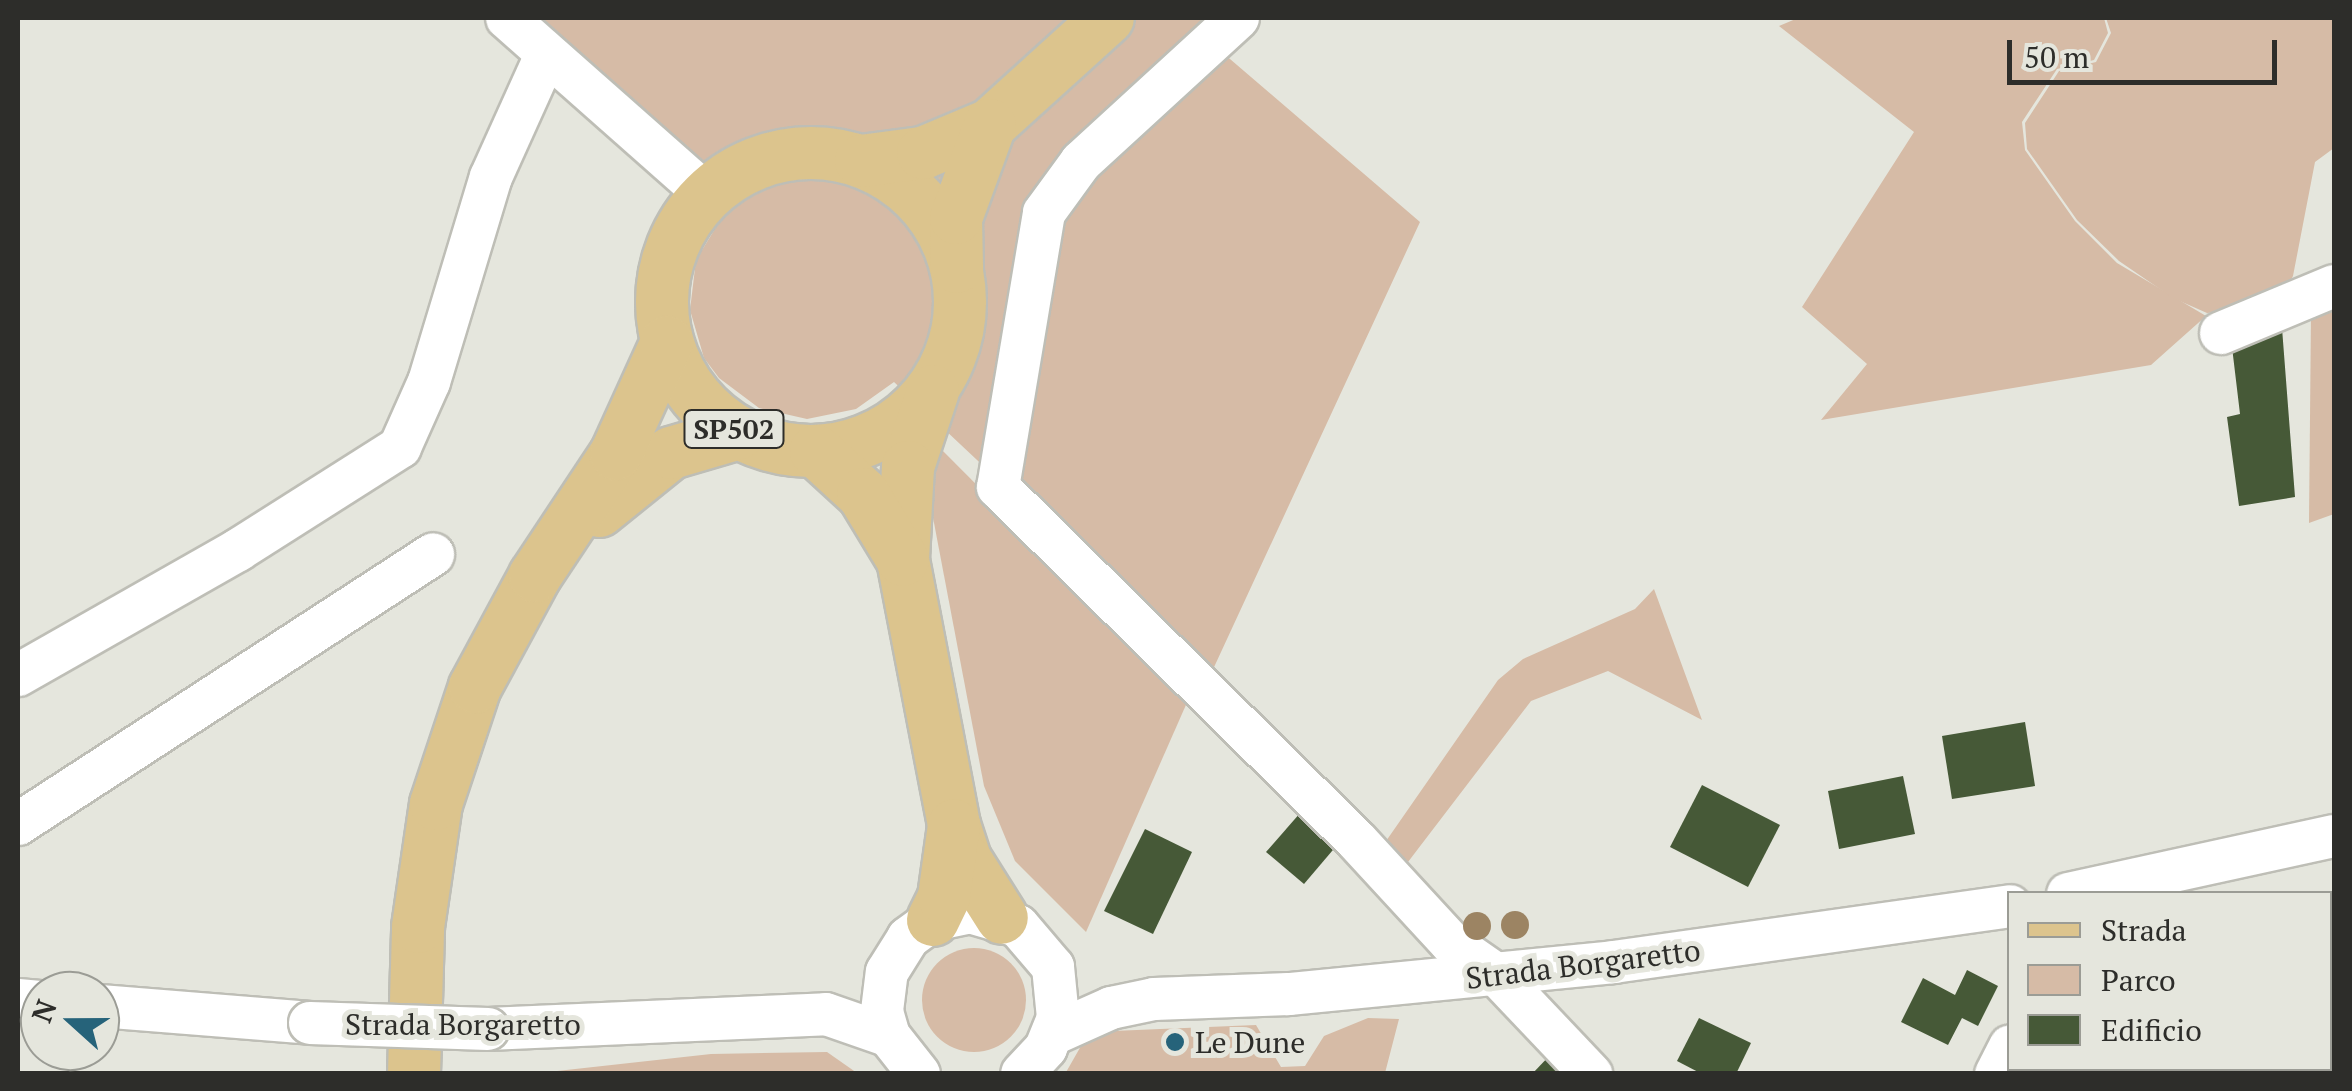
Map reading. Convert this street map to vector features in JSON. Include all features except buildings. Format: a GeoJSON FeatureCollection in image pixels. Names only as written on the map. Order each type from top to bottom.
{"type":"FeatureCollection","features":[{"type":"Feature","properties":{"kind":"main road","name":"SP502"},"geometry":{"type":"LineString","coordinates":[[990,125],[956,218],[953,346],[938,380],[898,423],[845,448],[816,452],[776,448],[739,433],[707,410],[683,378],[667,342],[667,263],[682,227],[706,195],[740,171],[780,156],[821,153],[862,161],[922,153],[990,125],[1108,18]]}},
{"type":"Feature","properties":{"kind":"main road","name":"SP502"},"geometry":{"type":"LineString","coordinates":[[862,161],[913,193],[948,243],[957,272]]}},
{"type":"Feature","properties":{"kind":"main road","name":"SP502"},"geometry":{"type":"LineString","coordinates":[[414,1074],[418,927],[436,804],[475,687],[535,576],[616,454],[667,342]]}},
{"type":"Feature","properties":{"kind":"main road"},"geometry":{"type":"LineString","coordinates":[[938,380],[908,467],[903,560],[954,825],[966,861],[1002,918]]}},
{"type":"Feature","properties":{"kind":"main road","name":"SP502"},"geometry":{"type":"LineString","coordinates":[[535,576],[646,468],[693,443],[739,433]]}},
{"type":"Feature","properties":{"kind":"main road"},"geometry":{"type":"LineString","coordinates":[[816,452],[864,494],[903,560]]}},
{"type":"Feature","properties":{"kind":"main road"},"geometry":{"type":"LineString","coordinates":[[933,920],[944,897],[954,825]]}},
{"type":"Feature","properties":{"kind":"street"},"geometry":{"type":"LineString","coordinates":[[506,18],[706,195]]}},
{"type":"Feature","properties":{"kind":"street"},"geometry":{"type":"LineString","coordinates":[[1238,18],[1081,162],[1044,214],[998,487],[1357,841],[1451,943],[1497,975],[1592,1074]]}},
{"type":"Feature","properties":{"kind":"street"},"geometry":{"type":"LineString","coordinates":[[18,675],[255,540],[400,446],[430,382],[491,176],[546,55]]}},
{"type":"Feature","properties":{"kind":"street"},"geometry":{"type":"LineString","coordinates":[[2221,333],[2334,286]]}},
{"type":"Feature","properties":{"kind":"street"},"geometry":{"type":"LineString","coordinates":[[18,824],[434,554]]}},
{"type":"Feature","properties":{"kind":"street"},"geometry":{"type":"LineString","coordinates":[[2082,891],[2334,836]]}},
{"type":"Feature","properties":{"kind":"street","name":"Strada Borgaretto"},"geometry":{"type":"LineString","coordinates":[[1053,1034],[1112,1008],[1154,999],[1497,975],[2007,906]]}},
{"type":"Feature","properties":{"kind":"street"},"geometry":{"type":"LineString","coordinates":[[919,1074],[889,1036],[882,989],[894,956],[933,920],[970,912],[1002,918],[1031,936],[1053,967],[1060,1002],[1053,1034],[1022,1074]]}},
{"type":"Feature","properties":{"kind":"street","name":"Strada Borgaretto"},"geometry":{"type":"LineString","coordinates":[[1053,967],[1154,999]]}},
{"type":"Feature","properties":{"kind":"street","name":"Strada Borgaretto"},"geometry":{"type":"LineString","coordinates":[[120,1008],[310,1023],[488,1029],[826,1014],[882,989]]}},
{"type":"Feature","properties":{"kind":"street","name":"Strada Borgaretto"},"geometry":{"type":"LineString","coordinates":[[826,1014],[889,1036]]}},
{"type":"Feature","properties":{"kind":"shaded area"},"geometry":{"type":"Polygon","coordinates":[[[2334,897],[2334,1073],[2322,1073],[2332,1071],[2334,897]]]}},
{"type":"Feature","properties":{"kind":"green space"},"geometry":{"type":"Polygon","coordinates":[[[531,18],[1203,18],[1195,29],[1420,222],[1209,678],[894,382],[856,409],[807,419],[759,408],[719,378],[704,358],[690,310],[696,260],[721,219],[546,55],[531,18]]]}},
{"type":"Feature","properties":{"kind":"green space"},"geometry":{"type":"Polygon","coordinates":[[[1798,18],[2104,18],[2108,33],[2094,60],[2057,69],[2022,122],[2025,150],[2075,221],[2117,263],[2206,316],[2151,365],[1821,420],[1867,364],[1802,307],[1914,132],[1779,26],[1798,18]]]}},
{"type":"Feature","properties":{"kind":"green space"},"geometry":{"type":"Polygon","coordinates":[[[2106,18],[2334,18],[2334,148],[2315,162],[2293,276],[2278,305],[2207,313],[2173,298],[2119,261],[2077,220],[2027,149],[2025,123],[2059,71],[2096,62],[2111,33],[2106,18]]]}},
{"type":"Feature","properties":{"kind":"green space"},"geometry":{"type":"Polygon","coordinates":[[[2334,302],[2334,514],[2309,523],[2311,313],[2334,302]]]}},
{"type":"Feature","properties":{"kind":"green space"},"geometry":{"type":"Polygon","coordinates":[[[933,441],[1189,698],[1086,932],[1015,861],[984,786],[927,486],[933,441]]]}},
{"type":"Feature","properties":{"kind":"green space"},"geometry":{"type":"Polygon","coordinates":[[[1654,589],[1702,720],[1608,671],[1531,701],[1408,862],[1384,844],[1498,680],[1523,659],[1635,609],[1654,589]]]}},
{"type":"Feature","properties":{"kind":"green space"},"geometry":{"type":"Polygon","coordinates":[[[974,948],[994,952],[1017,971],[1026,1000],[1022,1020],[1003,1043],[974,1052],[954,1048],[931,1029],[922,1000],[926,980],[945,957],[974,948]]]}},
{"type":"Feature","properties":{"kind":"green space","name":"Le Dune"},"geometry":{"type":"Polygon","coordinates":[[[1368,1018],[1399,1019],[1385,1073],[1065,1074],[1089,1032],[1256,1025],[1281,1067],[1305,1066],[1324,1036],[1368,1018]]]}},
{"type":"Feature","properties":{"kind":"green space"},"geometry":{"type":"Polygon","coordinates":[[[827,1052],[857,1073],[539,1073],[711,1054],[827,1052]]]}},
{"type":"Feature","properties":{"kind":"place","name":"Le Dune"},"geometry":{"type":"Point","coordinates":[1175,1042]}}]}
